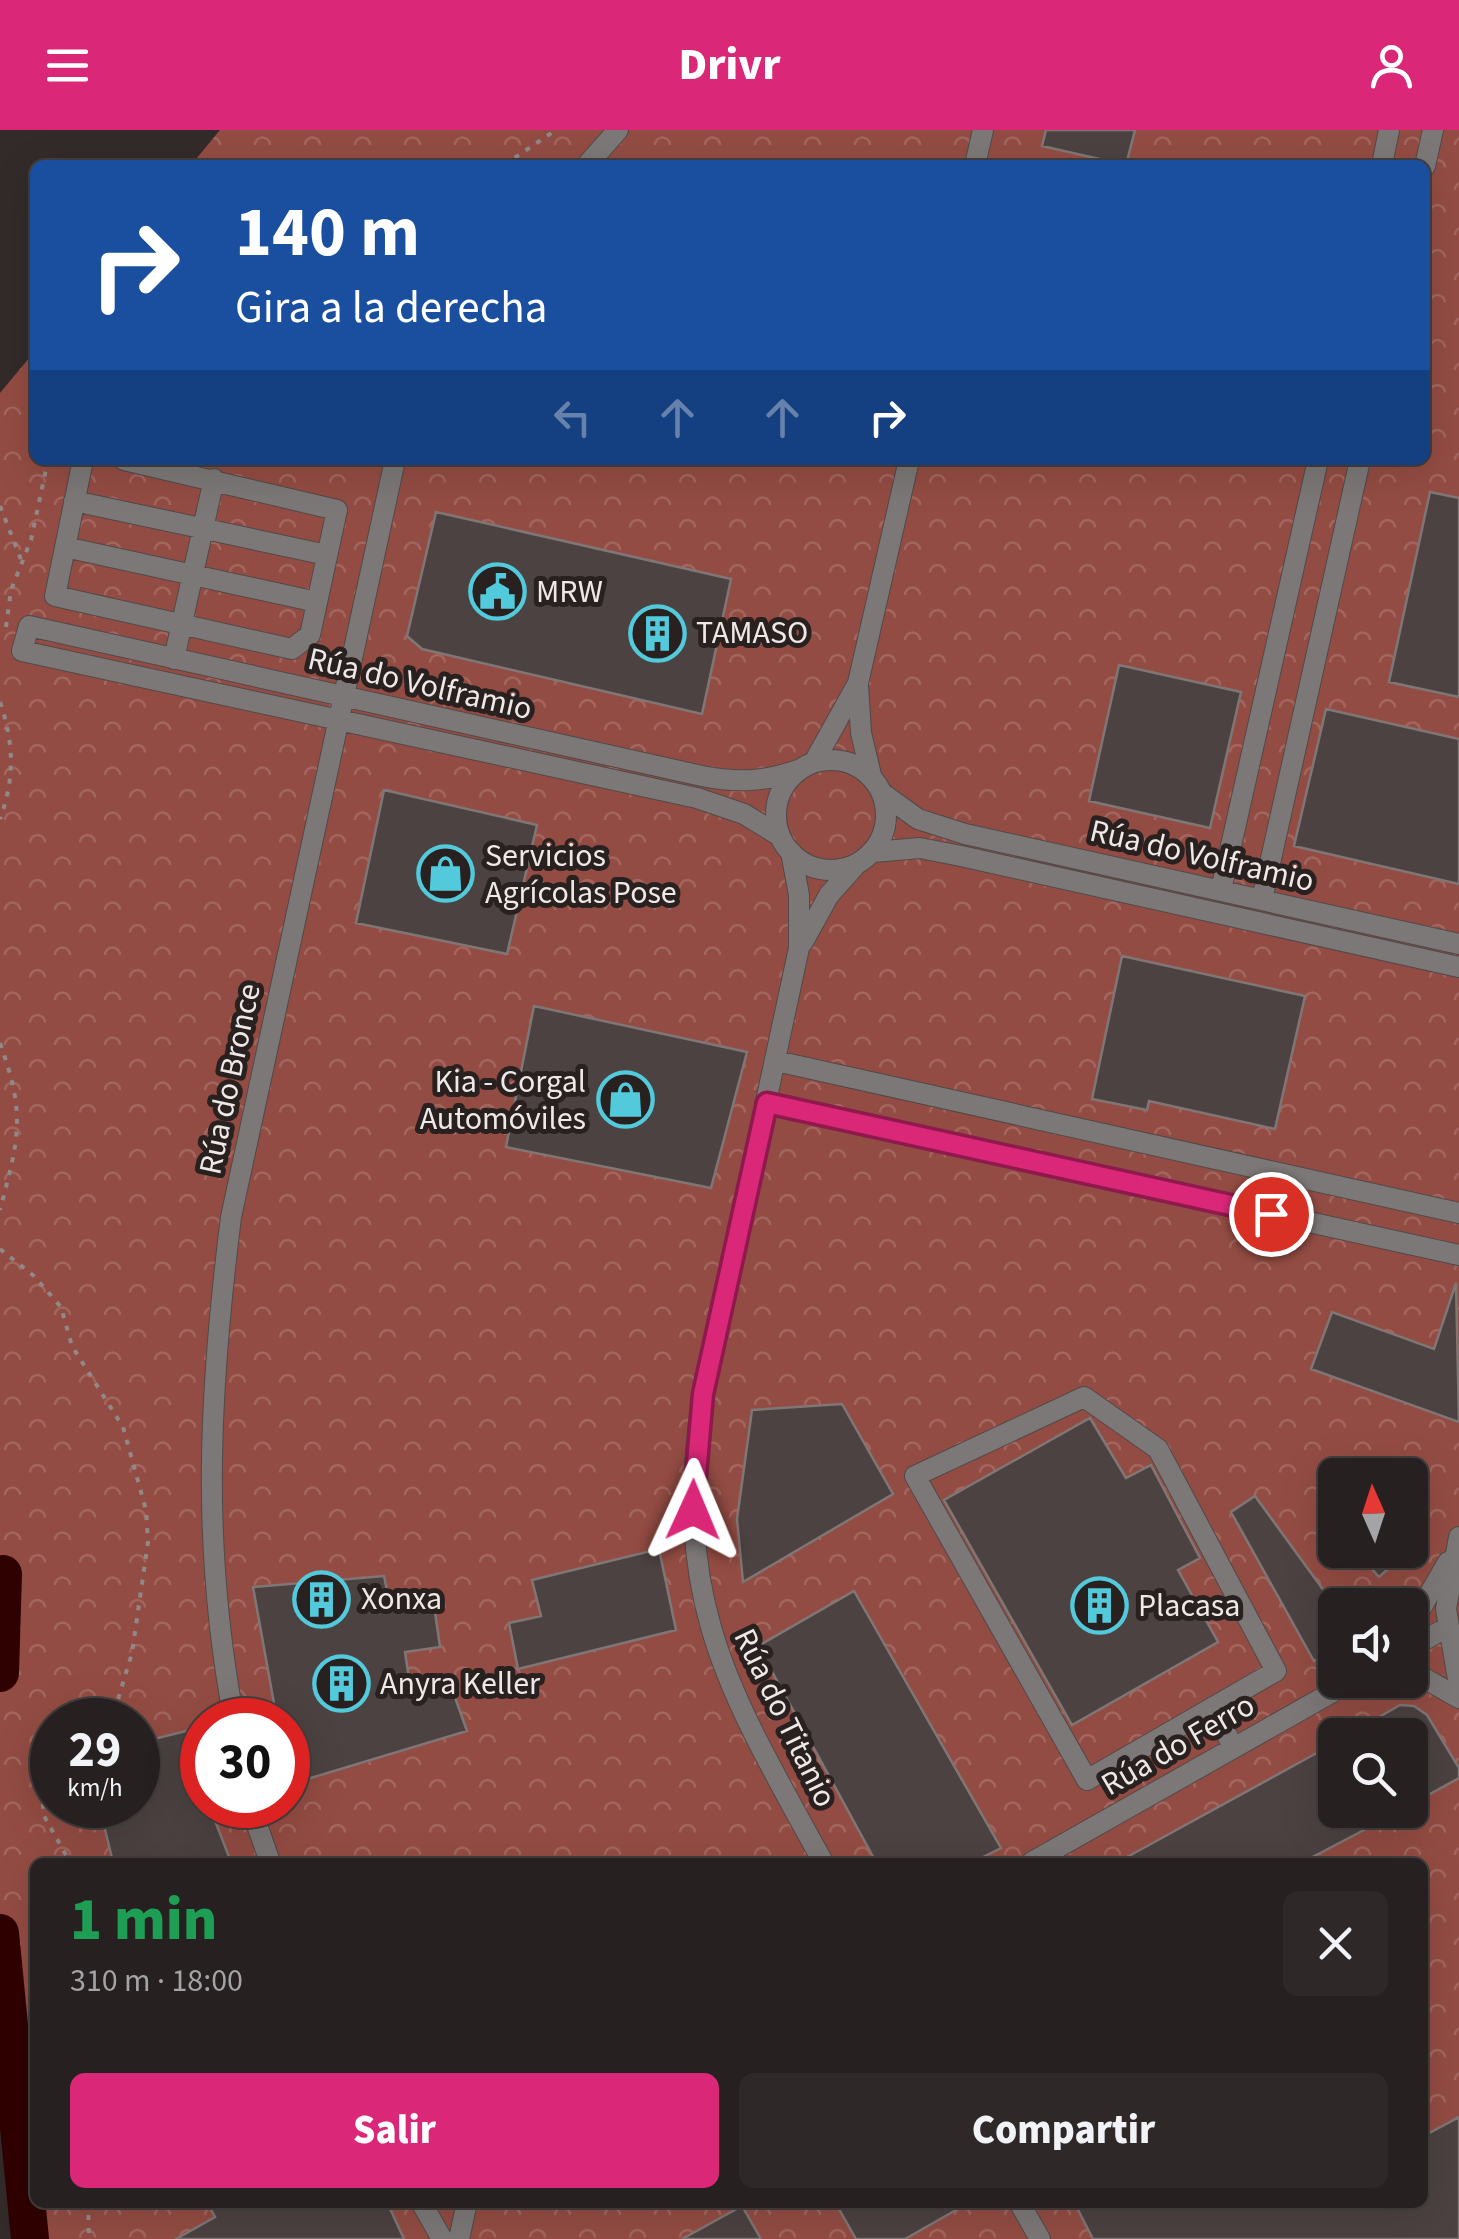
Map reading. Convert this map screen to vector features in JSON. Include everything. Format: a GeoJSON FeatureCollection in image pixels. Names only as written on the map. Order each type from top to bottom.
{"type":"FeatureCollection","features":[{"type":"Feature","properties":{"kind":"street"},"geometry":{"type":"LineString","coordinates":[[591,160],[618,130]]}},
{"type":"Feature","properties":{"kind":"street"},"geometry":{"type":"LineString","coordinates":[[976,160],[983,130]]}},
{"type":"Feature","properties":{"kind":"street"},"geometry":{"type":"LineString","coordinates":[[1383,160],[1390,130]]}},
{"type":"Feature","properties":{"kind":"street"},"geometry":{"type":"LineString","coordinates":[[1426,160],[1433,130]]}},
{"type":"Feature","properties":{"kind":"street"},"geometry":{"type":"LineString","coordinates":[[82,465],[55,596],[292,650],[310,635],[337,510],[148,465]]}},
{"type":"Feature","properties":{"kind":"street","name":"Rúa do Bronce"},"geometry":{"type":"LineString","coordinates":[[230,1698],[215,1607],[208,1464],[215,1341],[231,1217],[394,465]]}},
{"type":"Feature","properties":{"kind":"street"},"geometry":{"type":"LineString","coordinates":[[800,948],[829,895],[882,835],[886,815],[861,734],[858,684],[908,465]]}},
{"type":"Feature","properties":{"kind":"street"},"geometry":{"type":"LineString","coordinates":[[1220,890],[1317,465]]}},
{"type":"Feature","properties":{"kind":"street"},"geometry":{"type":"LineString","coordinates":[[1262,899],[1359,465]]}},
{"type":"Feature","properties":{"kind":"street"},"geometry":{"type":"LineString","coordinates":[[174,659],[214,479]]}},
{"type":"Feature","properties":{"kind":"street"},"geometry":{"type":"LineString","coordinates":[[74,502],[328,554]]}},
{"type":"Feature","properties":{"kind":"street"},"geometry":{"type":"LineString","coordinates":[[65,547],[317,602]]}},
{"type":"Feature","properties":{"kind":"street","name":"Rúa do Volframio"},"geometry":{"type":"LineString","coordinates":[[26,638],[174,659],[735,782],[769,780],[806,766]]}},
{"type":"Feature","properties":{"kind":"street","name":"Rúa do Volframio"},"geometry":{"type":"LineString","coordinates":[[26,638],[340,720],[716,803],[786,844]]}},
{"type":"Feature","properties":{"kind":"street"},"geometry":{"type":"LineString","coordinates":[[800,948],[799,895],[778,801],[806,766],[858,684]]}},
{"type":"Feature","properties":{"kind":"street"},"geometry":{"type":"LineString","coordinates":[[806,766],[834,759],[876,784]]}},
{"type":"Feature","properties":{"kind":"street","name":"Rúa do Volframio"},"geometry":{"type":"LineString","coordinates":[[876,784],[918,819],[965,834],[1459,944]]}},
{"type":"Feature","properties":{"kind":"street"},"geometry":{"type":"LineString","coordinates":[[786,844],[822,869],[865,858]]}},
{"type":"Feature","properties":{"kind":"street","name":"Rúa do Volframio"},"geometry":{"type":"LineString","coordinates":[[865,858],[920,848],[1459,967]]}},
{"type":"Feature","properties":{"kind":"street","name":"Rúa do Titanio"},"geometry":{"type":"LineString","coordinates":[[800,948],[703,1394],[693,1486],[694,1534],[705,1613],[726,1680],[821,1858]]}},
{"type":"Feature","properties":{"kind":"street"},"geometry":{"type":"LineString","coordinates":[[776,1062],[1459,1213]]}},
{"type":"Feature","properties":{"kind":"street"},"geometry":{"type":"LineString","coordinates":[[767,1103],[1459,1255]]}},
{"type":"Feature","properties":{"kind":"street"},"geometry":{"type":"LineString","coordinates":[[1084,1397],[1158,1449],[1276,1671],[1213,1708],[1087,1780],[915,1476],[1084,1397]]}},
{"type":"Feature","properties":{"kind":"street"},"geometry":{"type":"LineString","coordinates":[[1428,1592],[1456,1547]]}},
{"type":"Feature","properties":{"kind":"street"},"geometry":{"type":"LineString","coordinates":[[1456,1547],[1446,1628],[1459,1685]]}},
{"type":"Feature","properties":{"kind":"street"},"geometry":{"type":"LineString","coordinates":[[1428,1638],[1446,1628]]}},
{"type":"Feature","properties":{"kind":"street"},"geometry":{"type":"LineString","coordinates":[[1428,1680],[1459,1698]]}},
{"type":"Feature","properties":{"kind":"street","name":"Rúa do Ferro"},"geometry":{"type":"LineString","coordinates":[[1039,1858],[1321,1698]]}},
{"type":"Feature","properties":{"kind":"street"},"geometry":{"type":"LineString","coordinates":[[1213,1708],[1233,1747]]}},
{"type":"Feature","properties":{"kind":"street"},"geometry":{"type":"LineString","coordinates":[[258,1828],[269,1858]]}},
{"type":"Feature","properties":{"kind":"street"},"geometry":{"type":"LineString","coordinates":[[428,2208],[442,2239]]}},
{"type":"Feature","properties":{"kind":"street"},"geometry":{"type":"LineString","coordinates":[[459,2239],[466,2208]]}},
{"type":"Feature","properties":{"kind":"street"},"geometry":{"type":"LineString","coordinates":[[1022,2208],[1040,2239]]}},
{"type":"Feature","properties":{"kind":"path"},"geometry":{"type":"LineString","coordinates":[[511,160],[556,130]]}},
{"type":"Feature","properties":{"kind":"path"},"geometry":{"type":"LineString","coordinates":[[26,638],[6,631],[11,590],[23,565],[47,465]]}},
{"type":"Feature","properties":{"kind":"path"},"geometry":{"type":"LineString","coordinates":[[0,506],[23,565]]}},
{"type":"Feature","properties":{"kind":"path"},"geometry":{"type":"LineString","coordinates":[[0,702],[13,753],[10,794],[0,820]]}},
{"type":"Feature","properties":{"kind":"path"},"geometry":{"type":"LineString","coordinates":[[0,1043],[16,1085],[20,1116],[0,1210]]}},
{"type":"Feature","properties":{"kind":"path"},"geometry":{"type":"LineString","coordinates":[[0,1249],[34,1276],[61,1307],[72,1346],[123,1428],[146,1510],[146,1558],[132,1653],[118,1698]]}},
{"type":"Feature","properties":{"kind":"path"},"geometry":{"type":"LineString","coordinates":[[51,1828],[68,1858]]}},
{"type":"Feature","properties":{"kind":"path"},"geometry":{"type":"LineString","coordinates":[[88,2208],[89,2239]]}},
{"type":"Feature","properties":{"kind":"green space"},"geometry":{"type":"Polygon","coordinates":[[[220,130],[1459,130],[1459,2239],[38,2239],[35,2208],[1428,2208],[1428,1858],[30,1858],[30,2147],[0,1918],[0,393],[30,357],[30,465],[1430,465],[1430,160],[195,160],[220,130]]]}},
{"type":"Feature","properties":{"kind":"building"},"geometry":{"type":"Polygon","coordinates":[[[1046,130],[1135,130],[1127,160],[1104,160],[1042,146],[1046,130]]]}},
{"type":"Feature","properties":{"kind":"building"},"geometry":{"type":"Polygon","coordinates":[[[1430,492],[1459,498],[1459,697],[1389,682],[1430,492]]]}},
{"type":"Feature","properties":{"kind":"building"},"geometry":{"type":"Polygon","coordinates":[[[436,512],[731,579],[702,714],[422,649],[407,636],[436,512]]]}},
{"type":"Feature","properties":{"kind":"building"},"geometry":{"type":"Polygon","coordinates":[[[1119,665],[1241,692],[1210,828],[1089,801],[1119,665]]]}},
{"type":"Feature","properties":{"kind":"building"},"geometry":{"type":"Polygon","coordinates":[[[1326,709],[1459,739],[1459,884],[1294,846],[1326,709]]]}},
{"type":"Feature","properties":{"kind":"building","name":"Servicios Agrícolas Pose"},"geometry":{"type":"Polygon","coordinates":[[[384,790],[537,825],[507,954],[356,923],[384,790]]]}},
{"type":"Feature","properties":{"kind":"building"},"geometry":{"type":"Polygon","coordinates":[[[1122,956],[1305,996],[1275,1129],[1149,1101],[1147,1110],[1092,1099],[1122,956]]]}},
{"type":"Feature","properties":{"kind":"building","name":"Kia - Corgal Automóviles"},"geometry":{"type":"Polygon","coordinates":[[[534,1006],[747,1052],[711,1188],[506,1147],[534,1006]]]}},
{"type":"Feature","properties":{"kind":"building"},"geometry":{"type":"Polygon","coordinates":[[[1456,1283],[1459,1422],[1311,1369],[1332,1312],[1434,1349],[1456,1283]]]}},
{"type":"Feature","properties":{"kind":"building"},"geometry":{"type":"Polygon","coordinates":[[[842,1404],[893,1494],[743,1582],[737,1519],[752,1410],[842,1404]]]}},
{"type":"Feature","properties":{"kind":"building","name":"Placasa"},"geometry":{"type":"Polygon","coordinates":[[[1090,1418],[1126,1478],[1151,1465],[1200,1558],[1178,1570],[1218,1642],[1072,1725],[944,1500],[1090,1418]]]}},
{"type":"Feature","properties":{"kind":"building"},"geometry":{"type":"Polygon","coordinates":[[[1255,1496],[1322,1588],[1318,1588],[1318,1659],[1314,1661],[1231,1512],[1255,1496]]]}},
{"type":"Feature","properties":{"kind":"building"},"geometry":{"type":"Polygon","coordinates":[[[659,1549],[676,1630],[518,1669],[509,1623],[541,1616],[532,1580],[659,1549]]]}},
{"type":"Feature","properties":{"kind":"building"},"geometry":{"type":"Polygon","coordinates":[[[1371,1568],[1389,1568],[1379,1577],[1371,1568]]]}},
{"type":"Feature","properties":{"kind":"building"},"geometry":{"type":"Polygon","coordinates":[[[384,1576],[391,1611],[434,1605],[440,1647],[405,1652],[412,1699],[452,1689],[467,1731],[310,1778],[310,1698],[273,1698],[253,1587],[384,1576]]]}},
{"type":"Feature","properties":{"kind":"building"},"geometry":{"type":"Polygon","coordinates":[[[854,1591],[1001,1848],[981,1858],[874,1858],[758,1646],[854,1591]]]}},
{"type":"Feature","properties":{"kind":"building"},"geometry":{"type":"Polygon","coordinates":[[[1400,1705],[1414,1706],[1427,1715],[1459,1768],[1459,1778],[1428,1795],[1428,1718],[1377,1718],[1400,1705]]]}},
{"type":"Feature","properties":{"kind":"building"},"geometry":{"type":"Polygon","coordinates":[[[180,1732],[180,1828],[218,1828],[229,1858],[112,1858],[105,1828],[160,1828],[160,1738],[180,1732]]]}},
{"type":"Feature","properties":{"kind":"building"},"geometry":{"type":"Polygon","coordinates":[[[1318,1752],[1318,1828],[1368,1828],[1311,1858],[1125,1858],[1318,1752]]]}},
{"type":"Feature","properties":{"kind":"building"},"geometry":{"type":"Polygon","coordinates":[[[1459,2117],[1459,2239],[1093,2239],[1077,2208],[1428,2208],[1428,2134],[1459,2117]]]}},
{"type":"Feature","properties":{"kind":"building"},"geometry":{"type":"Polygon","coordinates":[[[210,2208],[390,2208],[404,2239],[176,2239],[215,2217],[210,2208]]]}},
{"type":"Feature","properties":{"kind":"building"},"geometry":{"type":"Polygon","coordinates":[[[743,2208],[761,2239],[682,2239],[743,2208]]]}},
{"type":"Feature","properties":{"kind":"building"},"geometry":{"type":"Polygon","coordinates":[[[838,2208],[959,2208],[905,2239],[856,2239],[838,2208]]]}},
{"type":"Feature","properties":{"kind":"waterway"},"geometry":{"type":"LineString","coordinates":[[0,1673],[3,1574]]}},
{"type":"Feature","properties":{"kind":"waterway"},"geometry":{"type":"LineString","coordinates":[[0,1933],[30,2239]]}},
{"type":"Feature","properties":{"kind":"place","name":"MRW"},"geometry":{"type":"Point","coordinates":[497,592]}},
{"type":"Feature","properties":{"kind":"place","name":"TAMASO"},"geometry":{"type":"Point","coordinates":[657,633]}},
{"type":"Feature","properties":{"kind":"place","name":"Servicios Agrícolas Pose"},"geometry":{"type":"Point","coordinates":[446,874]}},
{"type":"Feature","properties":{"kind":"place","name":"Kia - Corgal Automóviles"},"geometry":{"type":"Point","coordinates":[625,1100]}},
{"type":"Feature","properties":{"kind":"place","name":"Xonxa"},"geometry":{"type":"Point","coordinates":[322,1599]}},
{"type":"Feature","properties":{"kind":"place","name":"Placasa"},"geometry":{"type":"Point","coordinates":[1099,1606]}},
{"type":"Feature","properties":{"kind":"place","name":"Anyra Keller"},"geometry":{"type":"Point","coordinates":[341,1684]}},
{"type":"Feature","properties":{"kind":"route"},"geometry":{"type":"LineString","coordinates":[[693,1510],[703,1394],[767,1103],[1271,1214]]}}]}
